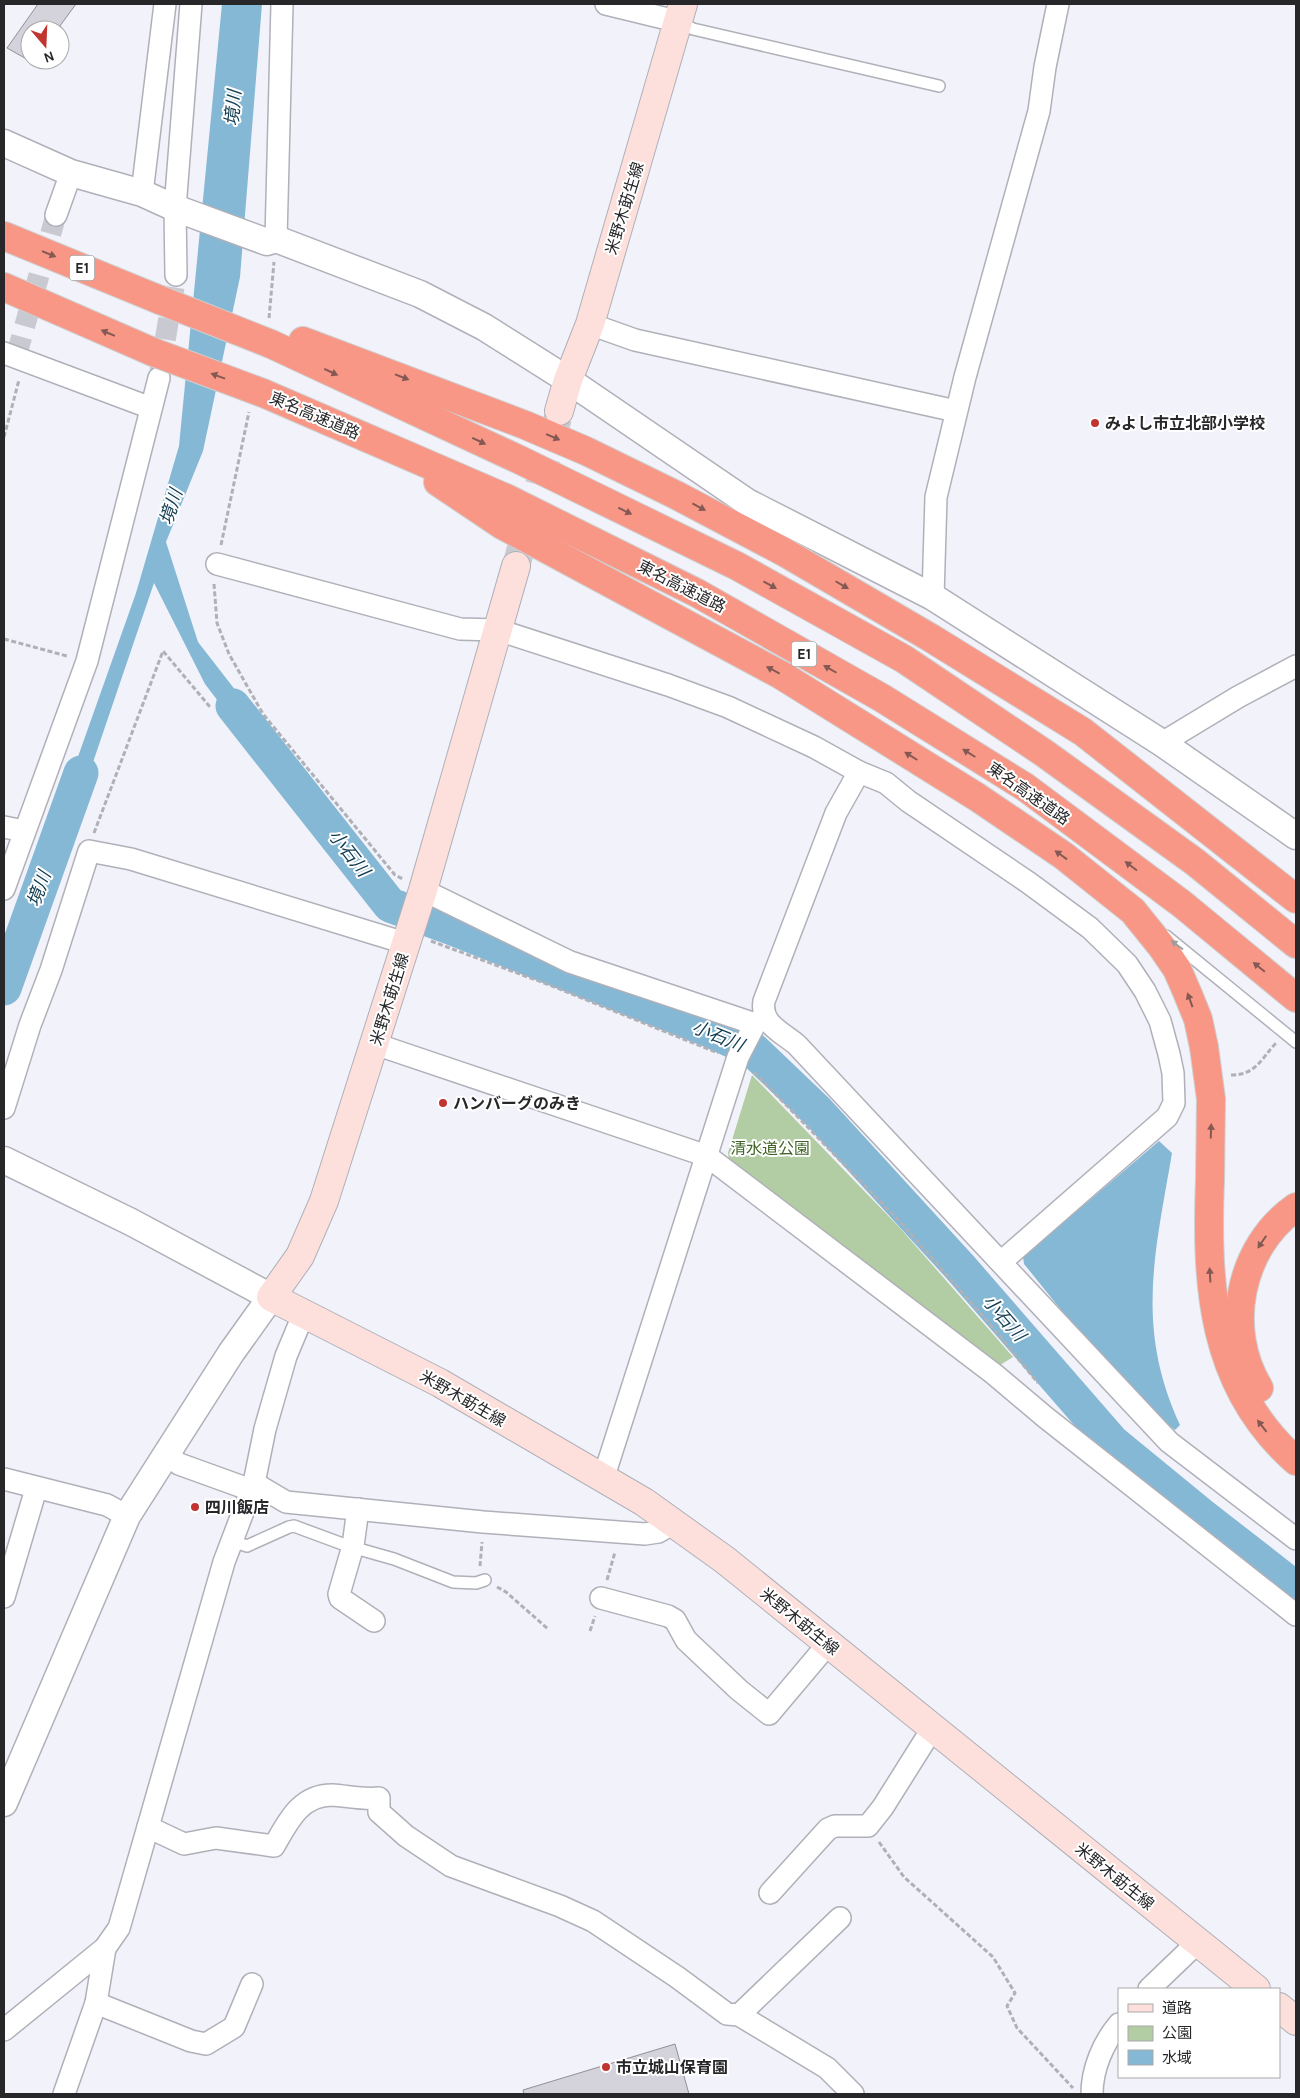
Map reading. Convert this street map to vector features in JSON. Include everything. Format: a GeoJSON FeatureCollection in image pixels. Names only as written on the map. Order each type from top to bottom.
{"type":"FeatureCollection","features":[{"type":"Feature","properties":{"kind":"highway","name":"E1"},"geometry":{"type":"LineString","coordinates":[[4,236],[90,271],[167,287]]}},
{"type":"Feature","properties":{"kind":"highway","name":"東名高速道路"},"geometry":{"type":"LineString","coordinates":[[4,287],[153,352],[263,393],[370,438],[506,498],[698,593],[882,698],[1025,787],[1182,904],[1296,998]]}},
{"type":"Feature","properties":{"kind":"highway"},"geometry":{"type":"LineString","coordinates":[[167,287],[273,337],[737,566],[904,659],[1060,764],[1194,862],[1296,944]]}},
{"type":"Feature","properties":{"kind":"highway"},"geometry":{"type":"LineString","coordinates":[[273,337],[396,375],[551,436],[676,495],[784,552],[931,638],[1083,732],[1296,899]]}},
{"type":"Feature","properties":{"kind":"highway"},"geometry":{"type":"LineString","coordinates":[[370,438],[502,525],[781,674],[977,797],[1064,856],[1133,911],[1162,947],[1177,970],[1198,1019],[1204,1046],[1211,1099],[1208,1220],[1210,1285],[1221,1343],[1246,1402],[1271,1436],[1296,1461]]}},
{"type":"Feature","properties":{"kind":"highway"},"geometry":{"type":"LineString","coordinates":[[1296,1207],[1268,1233],[1253,1255],[1243,1282],[1240,1306],[1240,1333],[1246,1358],[1257,1386],[1272,1409],[1296,1438]]}},
{"type":"Feature","properties":{"kind":"main road","name":"米野木莇生線"},"geometry":{"type":"LineString","coordinates":[[559,411],[568,380],[590,324],[682,13]]}},
{"type":"Feature","properties":{"kind":"main road","name":"米野木莇生線"},"geometry":{"type":"LineString","coordinates":[[516,566],[423,891],[406,939],[375,1044],[324,1201],[300,1256],[271,1297],[440,1383],[644,1502],[674,1523],[725,1560],[1255,1988]]}},
{"type":"Feature","properties":{"kind":"main road"},"geometry":{"type":"LineString","coordinates":[[1280,2008],[1296,2021]]}},
{"type":"Feature","properties":{"kind":"street"},"geometry":{"type":"LineString","coordinates":[[142,193],[165,4]]}},
{"type":"Feature","properties":{"kind":"street"},"geometry":{"type":"LineString","coordinates":[[167,287],[191,4]]}},
{"type":"Feature","properties":{"kind":"street"},"geometry":{"type":"LineString","coordinates":[[271,241],[282,4]]}},
{"type":"Feature","properties":{"kind":"street"},"geometry":{"type":"LineString","coordinates":[[606,4],[682,13]]}},
{"type":"Feature","properties":{"kind":"street"},"geometry":{"type":"LineString","coordinates":[[933,597],[936,497],[956,411],[993,271],[1039,111],[1045,67],[1058,4]]}},
{"type":"Feature","properties":{"kind":"street"},"geometry":{"type":"LineString","coordinates":[[4,143],[70,173],[142,193],[175,208],[420,294],[484,327],[568,380],[747,502],[933,597],[1162,743],[1296,836]]}},
{"type":"Feature","properties":{"kind":"street"},"geometry":{"type":"LineString","coordinates":[[56,215],[70,173]]}},
{"type":"Feature","properties":{"kind":"street"},"geometry":{"type":"LineString","coordinates":[[590,324],[635,340],[956,411]]}},
{"type":"Feature","properties":{"kind":"street"},"geometry":{"type":"LineString","coordinates":[[4,352],[151,408]]}},
{"type":"Feature","properties":{"kind":"street"},"geometry":{"type":"LineString","coordinates":[[4,888],[14,829],[87,661],[159,378]]}},
{"type":"Feature","properties":{"kind":"street"},"geometry":{"type":"LineString","coordinates":[[217,564],[460,629],[498,630],[650,679],[728,707],[859,772],[886,783],[908,802],[1029,883],[1090,928],[1127,964],[1160,1021],[1172,1073],[1174,1103],[1167,1117],[1001,1262]]}},
{"type":"Feature","properties":{"kind":"street"},"geometry":{"type":"LineString","coordinates":[[1162,743],[1238,697],[1296,666]]}},
{"type":"Feature","properties":{"kind":"street"},"geometry":{"type":"LineString","coordinates":[[603,1479],[737,1060],[756,1025],[836,813],[859,772]]}},
{"type":"Feature","properties":{"kind":"street"},"geometry":{"type":"LineString","coordinates":[[4,1108],[30,1024],[51,970],[89,851],[131,859],[406,939]]}},
{"type":"Feature","properties":{"kind":"street"},"geometry":{"type":"LineString","coordinates":[[423,891],[570,962],[756,1025],[770,1024],[798,1044],[1169,1442],[1296,1539]]}},
{"type":"Feature","properties":{"kind":"street"},"geometry":{"type":"LineString","coordinates":[[375,1044],[707,1156],[986,1368],[1045,1417],[1296,1615]]}},
{"type":"Feature","properties":{"kind":"street"},"geometry":{"type":"LineString","coordinates":[[4,1160],[131,1222],[271,1297],[231,1353],[127,1516],[4,1803]]}},
{"type":"Feature","properties":{"kind":"street"},"geometry":{"type":"LineString","coordinates":[[4,2030],[104,1948],[120,1928],[224,1562],[253,1487],[265,1429],[286,1356],[304,1313]]}},
{"type":"Feature","properties":{"kind":"street"},"geometry":{"type":"LineString","coordinates":[[167,1454],[179,1464],[253,1487],[286,1502],[483,1522],[645,1534],[658,1532],[674,1523]]}},
{"type":"Feature","properties":{"kind":"street"},"geometry":{"type":"LineString","coordinates":[[4,1480],[107,1505],[127,1516]]}},
{"type":"Feature","properties":{"kind":"street"},"geometry":{"type":"LineString","coordinates":[[4,1597],[36,1489]]}},
{"type":"Feature","properties":{"kind":"street"},"geometry":{"type":"LineString","coordinates":[[358,1509],[353,1546],[339,1594],[340,1598],[374,1621]]}},
{"type":"Feature","properties":{"kind":"street"},"geometry":{"type":"LineString","coordinates":[[601,1598],[668,1616],[675,1620],[686,1640],[739,1690],[770,1714],[828,1644]]}},
{"type":"Feature","properties":{"kind":"street"},"geometry":{"type":"LineString","coordinates":[[770,1893],[828,1829],[835,1826],[868,1826],[883,1807],[932,1729]]}},
{"type":"Feature","properties":{"kind":"street"},"geometry":{"type":"LineString","coordinates":[[148,1827],[184,1844],[216,1838],[274,1846],[295,1812],[305,1802],[330,1795],[366,1799],[379,1798],[380,1812],[399,1830],[452,1866],[560,1906],[593,1921],[727,2014],[739,2015],[827,2068],[853,2094]]}},
{"type":"Feature","properties":{"kind":"street"},"geometry":{"type":"LineString","coordinates":[[739,2015],[840,1918]]}},
{"type":"Feature","properties":{"kind":"street"},"geometry":{"type":"LineString","coordinates":[[1151,1988],[1197,1942]]}},
{"type":"Feature","properties":{"kind":"street"},"geometry":{"type":"LineString","coordinates":[[64,2094],[96,2003],[104,1948]]}},
{"type":"Feature","properties":{"kind":"street"},"geometry":{"type":"LineString","coordinates":[[96,2003],[191,2041],[206,2044],[234,2027],[252,1984]]}},
{"type":"Feature","properties":{"kind":"street"},"geometry":{"type":"LineString","coordinates":[[1087,2094],[1109,2036],[1118,2025]]}},
{"type":"Feature","properties":{"kind":"lane"},"geometry":{"type":"LineString","coordinates":[[682,13],[694,29],[939,86]]}},
{"type":"Feature","properties":{"kind":"lane"},"geometry":{"type":"LineString","coordinates":[[1133,911],[1201,962],[1296,1042]]}},
{"type":"Feature","properties":{"kind":"lane"},"geometry":{"type":"LineString","coordinates":[[232,1541],[247,1546],[289,1526],[294,1526],[394,1559],[453,1582],[476,1583],[485,1580]]}},
{"type":"Feature","properties":{"kind":"path"},"geometry":{"type":"LineString","coordinates":[[4,437],[24,360]]}},
{"type":"Feature","properties":{"kind":"path"},"geometry":{"type":"LineString","coordinates":[[4,639],[87,661]]}},
{"type":"Feature","properties":{"kind":"path"},"geometry":{"type":"LineString","coordinates":[[89,851],[99,817],[163,651],[210,707]]}},
{"type":"Feature","properties":{"kind":"path"},"geometry":{"type":"LineString","coordinates":[[406,939],[437,943],[552,986],[737,1060],[754,1073],[903,1225],[988,1322],[1039,1384],[1045,1417]]}},
{"type":"Feature","properties":{"kind":"path"},"geometry":{"type":"LineString","coordinates":[[483,1522],[480,1568],[485,1580],[506,1592],[548,1629]]}},
{"type":"Feature","properties":{"kind":"path"},"geometry":{"type":"LineString","coordinates":[[868,1826],[904,1877],[993,1957],[1015,1993],[1007,2006],[1017,2028],[1087,2094]]}},
{"type":"Feature","properties":{"kind":"green space","name":"清水道公園"},"geometry":{"type":"Polygon","coordinates":[[[752,1075],[900,1228],[1013,1357],[997,1367],[730,1167],[728,1153],[752,1075]]]}},
{"type":"Feature","properties":{"kind":"water"},"geometry":{"type":"Polygon","coordinates":[[[222,4],[262,4],[240,277],[203,451],[166,542],[198,642],[271,736],[256,751],[205,684],[154,583],[73,821],[57,816],[136,593],[179,446],[222,4]]]}},
{"type":"Feature","properties":{"kind":"water"},"geometry":{"type":"Polygon","coordinates":[[[1159,1141],[1172,1153],[1155,1257],[1153,1323],[1157,1356],[1166,1390],[1180,1425],[1175,1430],[1133,1393],[1095,1351],[1024,1264],[1023,1257],[1159,1141]]]}},
{"type":"Feature","properties":{"kind":"building"},"geometry":{"type":"Polygon","coordinates":[[[38,4],[76,4],[64,20],[27,20],[38,4]]]}},
{"type":"Feature","properties":{"kind":"building"},"geometry":{"type":"Polygon","coordinates":[[[20,30],[20,55],[7,48],[20,30]]]}},
{"type":"Feature","properties":{"kind":"building"},"geometry":{"type":"Polygon","coordinates":[[[675,2044],[689,2094],[524,2094],[523,2090],[675,2044]]]}},
{"type":"Feature","properties":{"kind":"waterway","name":"小石川"},"geometry":{"type":"LineString","coordinates":[[233,706],[390,905],[714,1032],[753,1050],[818,1112],[959,1266],[1112,1442],[1296,1589]]}},
{"type":"Feature","properties":{"kind":"waterway","name":"境川"},"geometry":{"type":"LineString","coordinates":[[4,988],[81,773]]}},
{"type":"Feature","properties":{"kind":"tunnel"},"geometry":{"type":"LineString","coordinates":[[16,357],[56,215]]}},
{"type":"Feature","properties":{"kind":"tunnel"},"geometry":{"type":"LineString","coordinates":[[160,371],[176,275]]}},
{"type":"Feature","properties":{"kind":"tunnel"},"geometry":{"type":"LineString","coordinates":[[516,566],[559,414]]}},
{"type":"Feature","properties":{"kind":"place","name":"みよし市立北部小学校"},"geometry":{"type":"Point","coordinates":[1095,423]}},
{"type":"Feature","properties":{"kind":"place","name":"ハンバーグのみき"},"geometry":{"type":"Point","coordinates":[443,1103]}},
{"type":"Feature","properties":{"kind":"place","name":"四川飯店"},"geometry":{"type":"Point","coordinates":[195,1507]}},
{"type":"Feature","properties":{"kind":"place","name":"市立城山保育園"},"geometry":{"type":"Point","coordinates":[606,2067]}}]}
